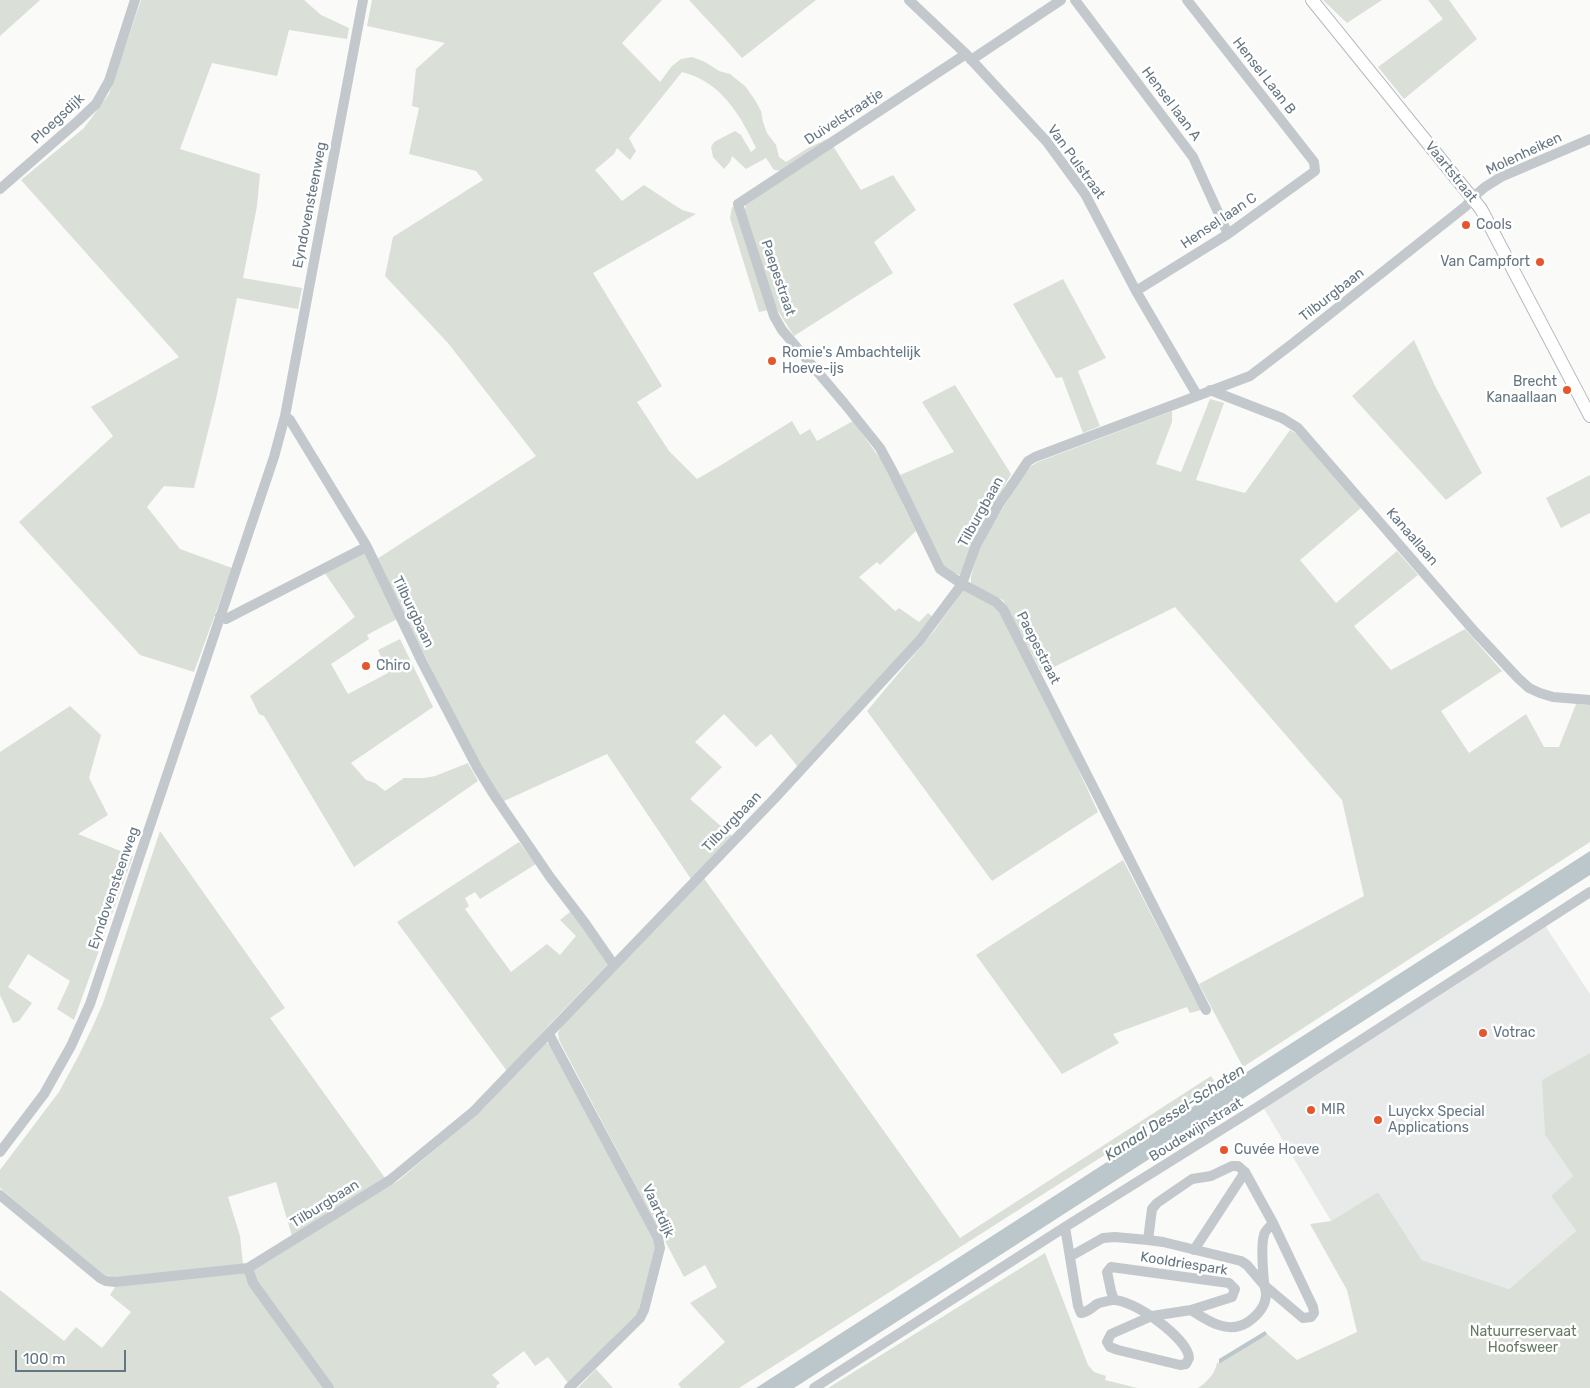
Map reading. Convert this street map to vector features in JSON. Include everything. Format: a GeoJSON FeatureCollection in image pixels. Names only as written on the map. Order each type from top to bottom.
{"type":"FeatureCollection","features":[{"type":"Feature","properties":{"kind":"main road","name":"Vaartstraat"},"geometry":{"type":"LineString","coordinates":[[1312,0],[1481,209],[1590,416]]}},
{"type":"Feature","properties":{"kind":"street","name":"Ploegsdijk"},"geometry":{"type":"LineString","coordinates":[[0,189],[96,104],[109,81],[135,0]]}},
{"type":"Feature","properties":{"kind":"street","name":"Eyndovensteenweg"},"geometry":{"type":"LineString","coordinates":[[0,1152],[44,1094],[71,1046],[90,1004],[274,457],[285,416],[363,0]]}},
{"type":"Feature","properties":{"kind":"street","name":"Van Pulstraat"},"geometry":{"type":"LineString","coordinates":[[909,0],[968,57],[1047,142],[1085,194],[1136,291],[1197,395]]}},
{"type":"Feature","properties":{"kind":"street","name":"Duivelstraatje"},"geometry":{"type":"LineString","coordinates":[[738,204],[1061,0]]}},
{"type":"Feature","properties":{"kind":"street","name":"Hensel laan A"},"geometry":{"type":"LineString","coordinates":[[1075,0],[1193,156],[1228,234]]}},
{"type":"Feature","properties":{"kind":"street","name":"Hensel Laan B"},"geometry":{"type":"LineString","coordinates":[[1188,0],[1314,162],[1315,171]]}},
{"type":"Feature","properties":{"kind":"street","name":"Molenheiken"},"geometry":{"type":"LineString","coordinates":[[1472,198],[1485,187],[1501,178],[1590,139]]}},
{"type":"Feature","properties":{"kind":"street","name":"Hensel laan C"},"geometry":{"type":"LineString","coordinates":[[1136,291],[1228,234],[1315,171]]}},
{"type":"Feature","properties":{"kind":"street","name":"Tilburgbaan"},"geometry":{"type":"LineString","coordinates":[[0,1195],[100,1278],[116,1282],[248,1268],[390,1180],[474,1111],[774,799],[920,640],[962,584],[976,545],[999,504],[1028,461],[1250,376],[1466,206],[1472,198]]}},
{"type":"Feature","properties":{"kind":"street","name":"Paepestraat"},"geometry":{"type":"LineString","coordinates":[[738,204],[774,316],[782,330],[880,448],[940,569],[962,584],[996,602],[1004,609],[1206,1010]]}},
{"type":"Feature","properties":{"kind":"street","name":"Kanaallaan"},"geometry":{"type":"LineString","coordinates":[[1210,390],[1282,418],[1298,428],[1475,632],[1529,688],[1553,697],[1590,700]]}},
{"type":"Feature","properties":{"kind":"street"},"geometry":{"type":"LineString","coordinates":[[220,616],[226,619],[366,548],[290,420],[285,416]]}},
{"type":"Feature","properties":{"kind":"street","name":"Tilburgbaan"},"geometry":{"type":"LineString","coordinates":[[366,548],[439,696],[478,769],[550,877],[614,965]]}},
{"type":"Feature","properties":{"kind":"street","name":"Boudewijnstraat"},"geometry":{"type":"LineString","coordinates":[[814,1388],[1065,1227],[1240,1118],[1590,892]]}},
{"type":"Feature","properties":{"kind":"street","name":"Vaartdijk"},"geometry":{"type":"LineString","coordinates":[[549,1034],[658,1238],[660,1248],[644,1310],[640,1318],[569,1388]]}},
{"type":"Feature","properties":{"kind":"street","name":"Kooldriespark"},"geometry":{"type":"LineString","coordinates":[[1071,1256],[1103,1238],[1115,1238],[1148,1240],[1241,1261],[1247,1265],[1264,1285],[1303,1318],[1312,1317],[1314,1313],[1313,1306],[1273,1224],[1246,1172],[1238,1166],[1232,1166],[1211,1176],[1192,1179],[1157,1202],[1152,1209],[1148,1240]]}},
{"type":"Feature","properties":{"kind":"street","name":"Kooldriespark"},"geometry":{"type":"LineString","coordinates":[[1194,1250],[1246,1172]]}},
{"type":"Feature","properties":{"kind":"street"},"geometry":{"type":"LineString","coordinates":[[1191,1310],[1219,1326],[1234,1327],[1255,1318],[1262,1308],[1266,1294],[1264,1285],[1264,1234],[1273,1224]]}},
{"type":"Feature","properties":{"kind":"street"},"geometry":{"type":"LineString","coordinates":[[1065,1227],[1078,1306],[1081,1313],[1087,1312],[1098,1303],[1114,1300]]}},
{"type":"Feature","properties":{"kind":"street","name":"Kooldriespark"},"geometry":{"type":"LineString","coordinates":[[1191,1310],[1175,1314],[1152,1316],[1111,1334],[1107,1342],[1110,1347],[1145,1358],[1180,1365],[1186,1364],[1189,1358],[1187,1349],[1152,1316],[1132,1304],[1114,1300],[1107,1272],[1111,1267],[1229,1283],[1236,1289],[1232,1297],[1226,1300],[1191,1310]]}},
{"type":"Feature","properties":{"kind":"street"},"geometry":{"type":"LineString","coordinates":[[248,1268],[253,1283],[329,1388]]}},
{"type":"Feature","properties":{"kind":"shaded area"},"geometry":{"type":"Polygon","coordinates":[[[1590,851],[1590,875],[794,1388],[756,1388],[1590,851]]]}},
{"type":"Feature","properties":{"kind":"shaded area"},"geometry":{"type":"Polygon","coordinates":[[[1544,924],[1590,994],[1590,1053],[1543,1080],[1545,1135],[1573,1176],[1551,1196],[1576,1231],[1509,1289],[1422,1260],[1378,1192],[1331,1221],[1263,1107],[1544,924]]]}},
{"type":"Feature","properties":{"kind":"shaded area"},"geometry":{"type":"Polygon","coordinates":[[[1265,1331],[1267,1334],[1262,1338],[1219,1364],[1219,1359],[1265,1331]]]}},
{"type":"Feature","properties":{"kind":"green space"},"geometry":{"type":"Polygon","coordinates":[[[0,0],[40,0],[0,36],[0,0]]]}},
{"type":"Feature","properties":{"kind":"green space"},"geometry":{"type":"Polygon","coordinates":[[[141,0],[304,0],[321,15],[349,28],[347,39],[289,30],[277,76],[212,63],[180,149],[260,174],[257,206],[243,278],[302,288],[298,309],[237,298],[216,399],[194,488],[164,486],[147,507],[180,549],[232,568],[194,672],[140,655],[19,522],[113,436],[91,407],[179,357],[21,180],[84,128],[109,94],[141,0]]]}},
{"type":"Feature","properties":{"kind":"green space"},"geometry":{"type":"Polygon","coordinates":[[[372,0],[662,0],[622,43],[660,82],[672,66],[681,59],[692,57],[705,62],[719,71],[730,74],[745,86],[761,111],[767,133],[776,145],[779,157],[786,162],[808,148],[827,139],[829,141],[782,171],[774,170],[766,158],[746,169],[732,156],[724,169],[713,157],[711,147],[714,142],[735,131],[741,135],[751,152],[756,148],[736,111],[718,91],[695,76],[682,72],[629,138],[636,151],[630,160],[617,148],[614,154],[595,170],[622,201],[644,185],[682,210],[696,214],[593,273],[662,386],[637,402],[669,451],[697,479],[792,421],[800,435],[810,429],[817,441],[853,421],[891,474],[916,531],[880,565],[877,562],[859,577],[895,611],[899,608],[919,622],[928,613],[934,618],[798,767],[771,734],[756,747],[724,714],[695,742],[722,767],[690,799],[732,836],[691,879],[607,754],[502,802],[485,778],[377,559],[536,456],[448,343],[385,276],[393,237],[483,180],[476,171],[409,154],[419,108],[412,106],[416,69],[445,43],[367,26],[372,0]]]}},
{"type":"Feature","properties":{"kind":"green space"},"geometry":{"type":"Polygon","coordinates":[[[689,0],[816,0],[742,58],[689,0]]]}},
{"type":"Feature","properties":{"kind":"green space"},"geometry":{"type":"Polygon","coordinates":[[[1323,0],[1382,0],[1347,23],[1323,0]]]}},
{"type":"Feature","properties":{"kind":"green space"},"geometry":{"type":"Polygon","coordinates":[[[1428,0],[1449,0],[1477,39],[1404,99],[1378,67],[1443,19],[1428,0]]]}},
{"type":"Feature","properties":{"kind":"green space"},"geometry":{"type":"Polygon","coordinates":[[[833,146],[861,190],[893,175],[916,210],[874,242],[893,273],[794,336],[776,308],[745,210],[746,203],[833,146]]]}},
{"type":"Feature","properties":{"kind":"green space"},"geometry":{"type":"Polygon","coordinates":[[[732,207],[736,207],[769,310],[759,312],[730,218],[732,207]]]}},
{"type":"Feature","properties":{"kind":"green space"},"geometry":{"type":"Polygon","coordinates":[[[1063,279],[1106,358],[1078,371],[1100,426],[1083,433],[1062,377],[1056,378],[1013,304],[1063,279]]]}},
{"type":"Feature","properties":{"kind":"green space"},"geometry":{"type":"Polygon","coordinates":[[[1414,340],[1435,386],[1482,473],[1446,500],[1352,396],[1414,340]]]}},
{"type":"Feature","properties":{"kind":"green space"},"geometry":{"type":"Polygon","coordinates":[[[955,385],[1011,474],[972,544],[960,575],[950,572],[941,563],[900,475],[954,452],[922,402],[955,385]]]}},
{"type":"Feature","properties":{"kind":"green space"},"geometry":{"type":"Polygon","coordinates":[[[1210,399],[1224,403],[1196,480],[1245,493],[1290,430],[1302,437],[1361,508],[1300,560],[1336,603],[1397,551],[1418,575],[1354,626],[1391,670],[1465,629],[1502,671],[1441,711],[1469,753],[1526,714],[1544,747],[1559,747],[1576,704],[1590,705],[1590,842],[1243,1067],[1199,984],[1364,896],[1342,800],[1175,607],[1042,673],[1003,600],[971,584],[971,577],[979,548],[1021,478],[1031,466],[1172,411],[1172,422],[1156,464],[1181,472],[1210,399]]]}},
{"type":"Feature","properties":{"kind":"green space"},"geometry":{"type":"Polygon","coordinates":[[[1590,475],[1590,513],[1561,528],[1546,498],[1590,475]]]}},
{"type":"Feature","properties":{"kind":"green space"},"geometry":{"type":"Polygon","coordinates":[[[363,552],[368,554],[397,619],[367,635],[369,639],[331,664],[348,694],[388,673],[378,650],[400,639],[433,707],[351,763],[366,780],[375,783],[385,791],[404,778],[435,776],[468,763],[478,781],[354,867],[264,716],[259,714],[250,696],[355,617],[324,572],[363,552]]]}},
{"type":"Feature","properties":{"kind":"green space"},"geometry":{"type":"Polygon","coordinates":[[[965,588],[998,608],[1061,732],[1098,812],[992,881],[867,711],[934,631],[965,588]]]}},
{"type":"Feature","properties":{"kind":"green space"},"geometry":{"type":"Polygon","coordinates":[[[70,706],[101,735],[89,778],[108,815],[78,834],[133,856],[74,1020],[57,1009],[70,981],[28,954],[8,987],[32,1003],[19,1021],[13,1023],[0,995],[0,752],[70,706]]]}},
{"type":"Feature","properties":{"kind":"green space"},"geometry":{"type":"Polygon","coordinates":[[[160,831],[285,1008],[270,1018],[385,1178],[292,1236],[276,1182],[228,1197],[240,1236],[243,1264],[120,1278],[107,1276],[96,1270],[0,1188],[0,1170],[59,1092],[93,1026],[103,1003],[160,831]]]}},
{"type":"Feature","properties":{"kind":"green space"},"geometry":{"type":"Polygon","coordinates":[[[519,842],[536,864],[480,899],[475,892],[465,898],[469,906],[465,909],[511,972],[547,944],[560,955],[576,936],[560,920],[570,912],[573,913],[609,963],[507,1071],[397,922],[519,842]]]}},
{"type":"Feature","properties":{"kind":"green space"},"geometry":{"type":"Polygon","coordinates":[[[1123,860],[1201,1010],[1190,1013],[1187,1007],[1113,1034],[1119,1043],[1062,1074],[976,955],[1123,860]]]}},
{"type":"Feature","properties":{"kind":"green space"},"geometry":{"type":"Polygon","coordinates":[[[703,877],[960,1238],[1211,1076],[1216,1084],[739,1388],[681,1388],[678,1384],[725,1342],[690,1303],[717,1287],[705,1265],[684,1277],[559,1040],[558,1033],[561,1027],[703,877]]]}},
{"type":"Feature","properties":{"kind":"green space"},"geometry":{"type":"Polygon","coordinates":[[[547,1043],[550,1045],[655,1240],[656,1247],[638,1313],[568,1383],[548,1357],[535,1366],[524,1351],[492,1375],[500,1383],[496,1386],[497,1388],[332,1388],[255,1280],[253,1268],[398,1181],[484,1108],[543,1044],[547,1043]]]}},
{"type":"Feature","properties":{"kind":"green space","name":"Natuurreservaat Hoofsweer"},"geometry":{"type":"Polygon","coordinates":[[[1590,1053],[1590,1388],[1198,1388],[1210,1377],[1215,1370],[1217,1362],[1219,1364],[1262,1338],[1266,1333],[1297,1360],[1357,1332],[1347,1290],[1310,1224],[1331,1221],[1378,1192],[1422,1260],[1509,1289],[1576,1231],[1551,1196],[1573,1176],[1545,1135],[1542,1080],[1590,1053]]]}},
{"type":"Feature","properties":{"kind":"green space"},"geometry":{"type":"Polygon","coordinates":[[[1045,1253],[1088,1365],[1094,1372],[1106,1376],[1105,1380],[1137,1388],[828,1388],[1045,1253]]]}},
{"type":"Feature","properties":{"kind":"green space"},"geometry":{"type":"Polygon","coordinates":[[[246,1272],[325,1388],[0,1388],[0,1290],[64,1341],[76,1327],[102,1348],[131,1312],[110,1295],[115,1287],[246,1272]]]}},
{"type":"Feature","properties":{"kind":"green space"},"geometry":{"type":"Polygon","coordinates":[[[596,1369],[613,1388],[578,1388],[596,1369]]]}},
{"type":"Feature","properties":{"kind":"place","name":"Cools"},"geometry":{"type":"Point","coordinates":[1466,225]}},
{"type":"Feature","properties":{"kind":"place","name":"Van Campfort"},"geometry":{"type":"Point","coordinates":[1540,262]}},
{"type":"Feature","properties":{"kind":"place","name":"Romie's Ambachtelijk Hoeve-ijs"},"geometry":{"type":"Point","coordinates":[772,361]}},
{"type":"Feature","properties":{"kind":"place","name":"Brecht Kanaallaan"},"geometry":{"type":"Point","coordinates":[1567,390]}},
{"type":"Feature","properties":{"kind":"place","name":"Chiro"},"geometry":{"type":"Point","coordinates":[366,666]}},
{"type":"Feature","properties":{"kind":"place","name":"Votrac"},"geometry":{"type":"Point","coordinates":[1483,1033]}},
{"type":"Feature","properties":{"kind":"place","name":"MIR"},"geometry":{"type":"Point","coordinates":[1311,1110]}},
{"type":"Feature","properties":{"kind":"place","name":"Luyckx Special Applications"},"geometry":{"type":"Point","coordinates":[1378,1120]}},
{"type":"Feature","properties":{"kind":"place","name":"Cuvée Hoeve"},"geometry":{"type":"Point","coordinates":[1224,1150]}},
{"type":"Feature","properties":{"kind":"water label","name":"Kanaal Dessel-Schoten"},"geometry":{"type":"Point","coordinates":[1175,1113]}}]}
